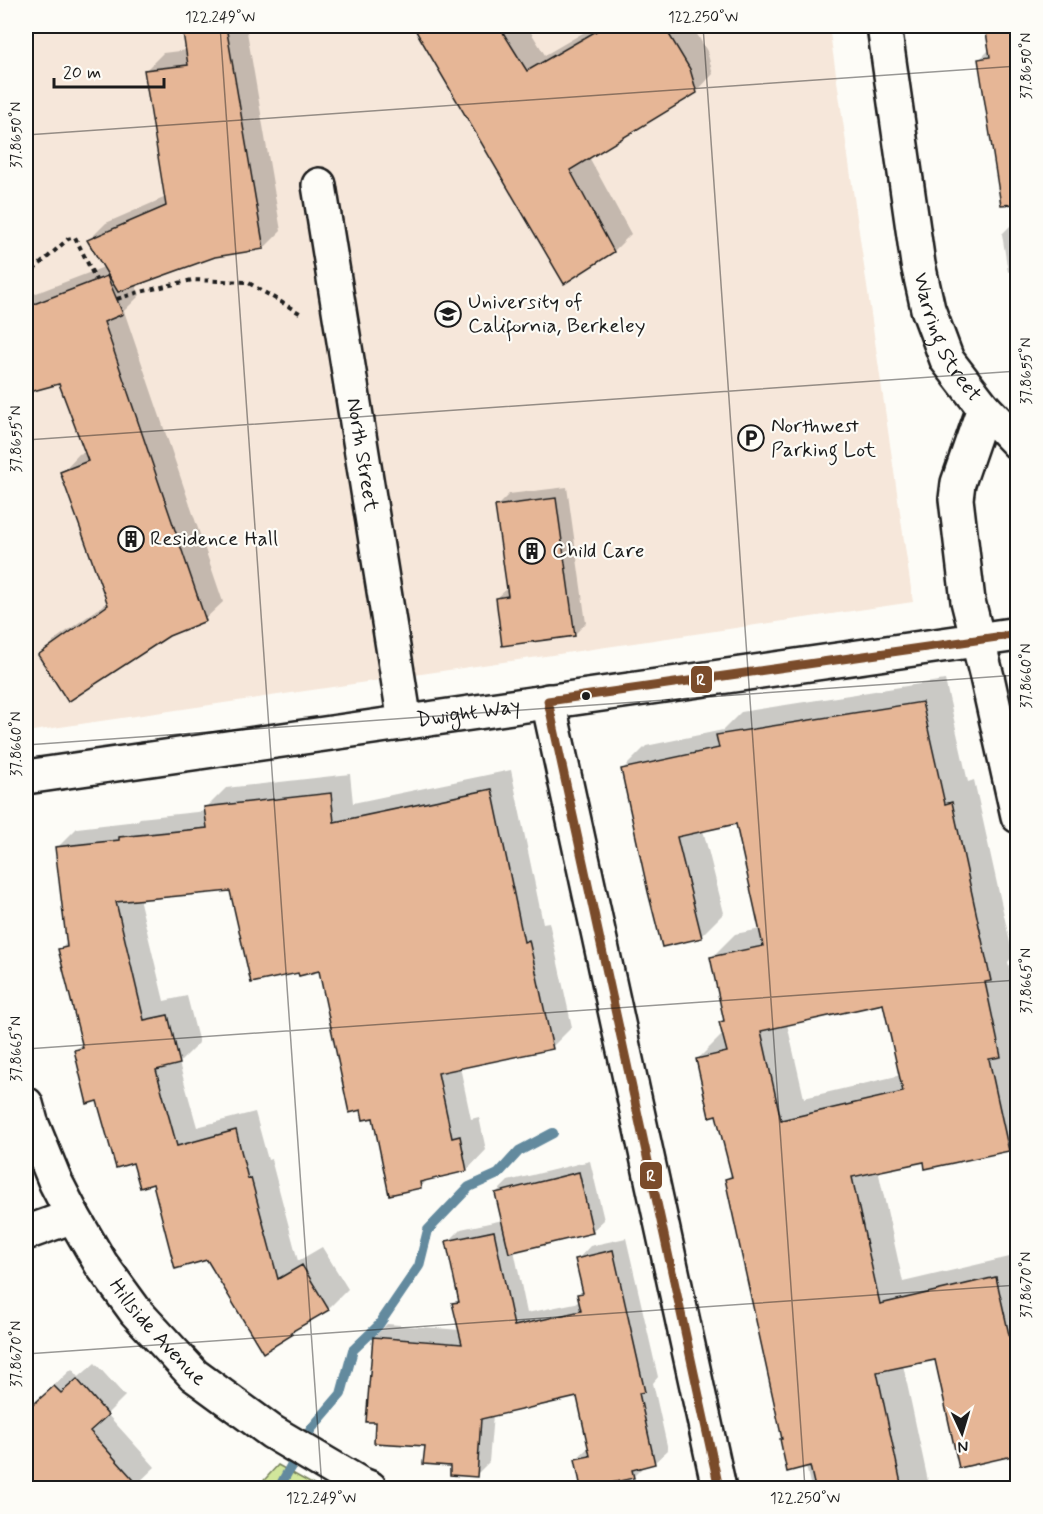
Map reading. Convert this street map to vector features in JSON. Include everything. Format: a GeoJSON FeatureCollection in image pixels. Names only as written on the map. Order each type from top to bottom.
{"type":"FeatureCollection","features":[{"type":"Feature","properties":{"kind":"street","name":"Warring Street"},"geometry":{"type":"LineString","coordinates":[[884,26],[918,264],[928,309],[947,360],[984,408],[958,483],[956,499],[968,601],[1017,816]]}},
{"type":"Feature","properties":{"kind":"street","name":"North Street"},"geometry":{"type":"LineString","coordinates":[[319,185],[405,722]]}},
{"type":"Feature","properties":{"kind":"street"},"geometry":{"type":"LineString","coordinates":[[984,408],[1017,443]]}},
{"type":"Feature","properties":{"kind":"street","name":"Dwight Way"},"geometry":{"type":"LineString","coordinates":[[26,777],[1017,634]]}},
{"type":"Feature","properties":{"kind":"street"},"geometry":{"type":"LineString","coordinates":[[548,701],[718,1488]]}},
{"type":"Feature","properties":{"kind":"street","name":"Hillside Avenue"},"geometry":{"type":"LineString","coordinates":[[26,1104],[56,1183],[73,1216],[101,1264],[136,1312],[194,1375],[272,1431],[360,1485],[370,1488]]}},
{"type":"Feature","properties":{"kind":"street"},"geometry":{"type":"LineString","coordinates":[[26,1233],[73,1216]]}},
{"type":"Feature","properties":{"kind":"path"},"geometry":{"type":"LineString","coordinates":[[26,269],[31,272],[68,239],[75,237],[96,280]]}},
{"type":"Feature","properties":{"kind":"path"},"geometry":{"type":"LineString","coordinates":[[117,299],[192,280],[247,282],[302,314],[322,336],[342,333]]}},
{"type":"Feature","properties":{"kind":"shaded area","name":"University of California, Berkeley"},"geometry":{"type":"Polygon","coordinates":[[[26,26],[829,26],[913,602],[26,732],[26,26]]]}},
{"type":"Feature","properties":{"kind":"green space"},"geometry":{"type":"Polygon","coordinates":[[[278,1465],[319,1488],[257,1488],[278,1465]]]}},
{"type":"Feature","properties":{"kind":"building"},"geometry":{"type":"Polygon","coordinates":[[[182,26],[226,26],[264,249],[215,257],[118,292],[87,240],[166,206],[144,70],[188,65],[182,26]]]}},
{"type":"Feature","properties":{"kind":"building"},"geometry":{"type":"Polygon","coordinates":[[[413,26],[499,26],[527,71],[605,26],[664,26],[690,69],[697,93],[570,170],[614,252],[564,284],[413,26]]]}},
{"type":"Feature","properties":{"kind":"building"},"geometry":{"type":"Polygon","coordinates":[[[985,26],[1017,26],[1017,204],[1001,205],[978,59],[990,57],[985,26]]]}},
{"type":"Feature","properties":{"kind":"building","name":"Residence Hall"},"geometry":{"type":"Polygon","coordinates":[[[107,276],[123,314],[104,322],[206,621],[169,636],[68,702],[38,655],[108,605],[60,472],[88,461],[59,384],[26,393],[26,307],[107,276]]]}},
{"type":"Feature","properties":{"kind":"building","name":"Child Care"},"geometry":{"type":"Polygon","coordinates":[[[556,498],[575,636],[502,646],[496,598],[508,596],[495,506],[556,498]]]}},
{"type":"Feature","properties":{"kind":"building"},"geometry":{"type":"Polygon","coordinates":[[[922,702],[945,804],[952,802],[991,981],[985,982],[1001,1057],[989,1059],[1009,1151],[925,1169],[924,1162],[852,1177],[880,1304],[996,1277],[1017,1370],[1017,1455],[959,1468],[935,1360],[877,1372],[902,1488],[815,1488],[810,1466],[787,1472],[780,1439],[782,1439],[725,1179],[732,1177],[716,1115],[709,1117],[696,1059],[727,1052],[719,1022],[724,1021],[710,957],[763,946],[736,824],[677,837],[702,938],[662,947],[621,769],[719,748],[716,735],[922,702]],[[883,1004],[761,1031],[781,1120],[903,1092],[883,1004]]]}},
{"type":"Feature","properties":{"kind":"building"},"geometry":{"type":"Polygon","coordinates":[[[492,789],[524,942],[529,940],[553,1049],[438,1073],[452,1138],[460,1136],[467,1171],[420,1182],[421,1188],[389,1195],[373,1118],[363,1120],[361,1110],[349,1113],[319,971],[251,983],[230,891],[116,902],[144,1020],[168,1015],[180,1064],[156,1070],[177,1146],[236,1130],[278,1279],[302,1265],[329,1310],[291,1332],[292,1335],[263,1353],[207,1260],[175,1269],[153,1184],[140,1188],[133,1163],[116,1168],[97,1101],[87,1104],[74,1050],[83,1048],[58,949],[67,947],[55,847],[119,840],[119,837],[207,828],[204,807],[331,793],[334,822],[492,789]]]}},
{"type":"Feature","properties":{"kind":"building"},"geometry":{"type":"Polygon","coordinates":[[[579,1172],[593,1233],[509,1253],[495,1193],[579,1172]]]}},
{"type":"Feature","properties":{"kind":"building"},"geometry":{"type":"Polygon","coordinates":[[[494,1231],[514,1326],[581,1311],[577,1294],[583,1293],[575,1259],[613,1250],[645,1392],[639,1393],[655,1464],[632,1470],[634,1478],[581,1488],[575,1459],[590,1456],[577,1397],[481,1419],[477,1477],[450,1475],[450,1466],[423,1464],[425,1446],[374,1443],[375,1422],[366,1422],[373,1337],[462,1344],[452,1303],[459,1302],[446,1241],[494,1231]]]}},
{"type":"Feature","properties":{"kind":"building"},"geometry":{"type":"Polygon","coordinates":[[[77,1379],[108,1415],[90,1431],[141,1488],[26,1488],[26,1411],[54,1386],[61,1393],[77,1379]]]}},
{"type":"Feature","properties":{"kind":"waterway"},"geometry":{"type":"LineString","coordinates":[[279,1488],[311,1429],[341,1394],[353,1350],[378,1326],[419,1266],[428,1230],[469,1187],[498,1174],[519,1151],[553,1133]]}},
{"type":"Feature","properties":{"kind":"transit line","name":"R"},"geometry":{"type":"LineString","coordinates":[[719,1488],[548,701],[1018,634]]}},
{"type":"Feature","properties":{"kind":"place","name":"University of California, Berkeley"},"geometry":{"type":"Point","coordinates":[448,314]}},
{"type":"Feature","properties":{"kind":"place","name":"Northwest Parking Lot"},"geometry":{"type":"Point","coordinates":[751,438]}},
{"type":"Feature","properties":{"kind":"place","name":"Residence Hall"},"geometry":{"type":"Point","coordinates":[131,539]}},
{"type":"Feature","properties":{"kind":"place","name":"Child Care"},"geometry":{"type":"Point","coordinates":[532,551]}}]}
